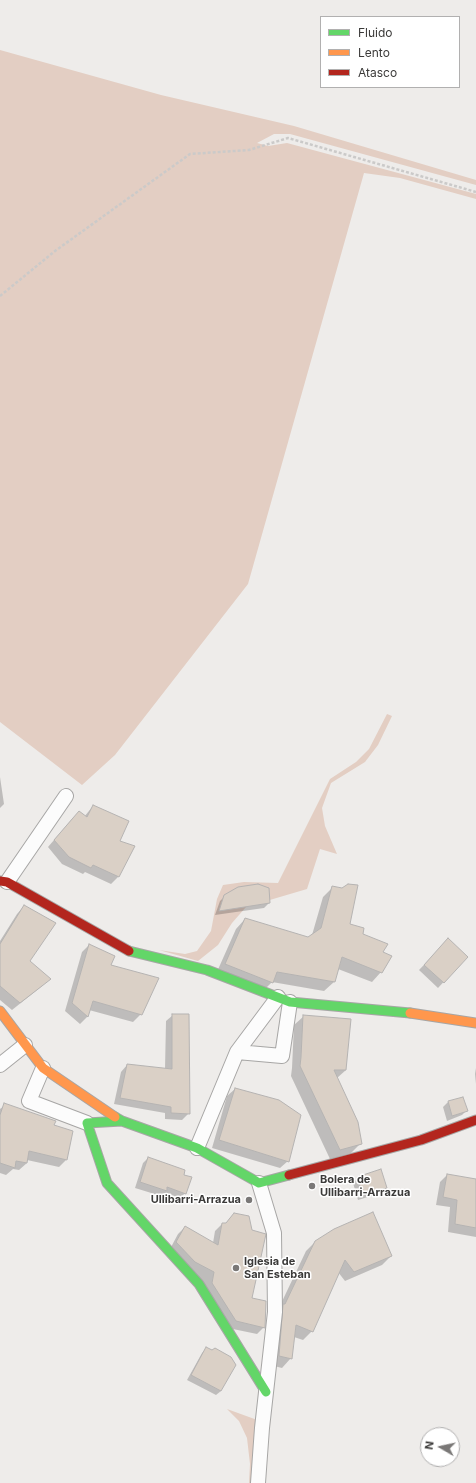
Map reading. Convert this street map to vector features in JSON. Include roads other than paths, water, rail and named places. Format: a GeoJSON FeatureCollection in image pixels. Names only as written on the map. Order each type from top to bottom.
{"type":"FeatureCollection","features":[{"type":"Feature","properties":{"kind":"street"},"geometry":{"type":"LineString","coordinates":[[66,796],[3,881],[127,950],[206,970],[284,999],[398,1011],[476,1023]]}},
{"type":"Feature","properties":{"kind":"street"},"geometry":{"type":"LineString","coordinates":[[237,1052],[282,1056],[284,999]]}},
{"type":"Feature","properties":{"kind":"street"},"geometry":{"type":"LineString","coordinates":[[196,1148],[237,1052],[284,999]]}},
{"type":"Feature","properties":{"kind":"street"},"geometry":{"type":"LineString","coordinates":[[0,1011],[43,1068],[122,1121],[196,1148],[259,1183],[421,1140],[476,1120]]}},
{"type":"Feature","properties":{"kind":"street"},"geometry":{"type":"LineString","coordinates":[[0,1065],[25,1045]]}},
{"type":"Feature","properties":{"kind":"street"},"geometry":{"type":"LineString","coordinates":[[43,1068],[29,1101],[87,1123],[122,1121]]}},
{"type":"Feature","properties":{"kind":"street"},"geometry":{"type":"LineString","coordinates":[[87,1123],[107,1183],[199,1284],[266,1392]]}},
{"type":"Feature","properties":{"kind":"street"},"geometry":{"type":"LineString","coordinates":[[258,1483],[275,1312],[274,1233],[259,1183]]}},
{"type":"Feature","properties":{"kind":"place","name":"Bolera de Ullibarri-Arrazua"},"geometry":{"type":"Point","coordinates":[312,1186]}},
{"type":"Feature","properties":{"kind":"place","name":"Ullibarri-Arrazua"},"geometry":{"type":"Point","coordinates":[249,1200]}},
{"type":"Feature","properties":{"kind":"place","name":"Iglesia de San Esteban"},"geometry":{"type":"Point","coordinates":[236,1268]}}]}
